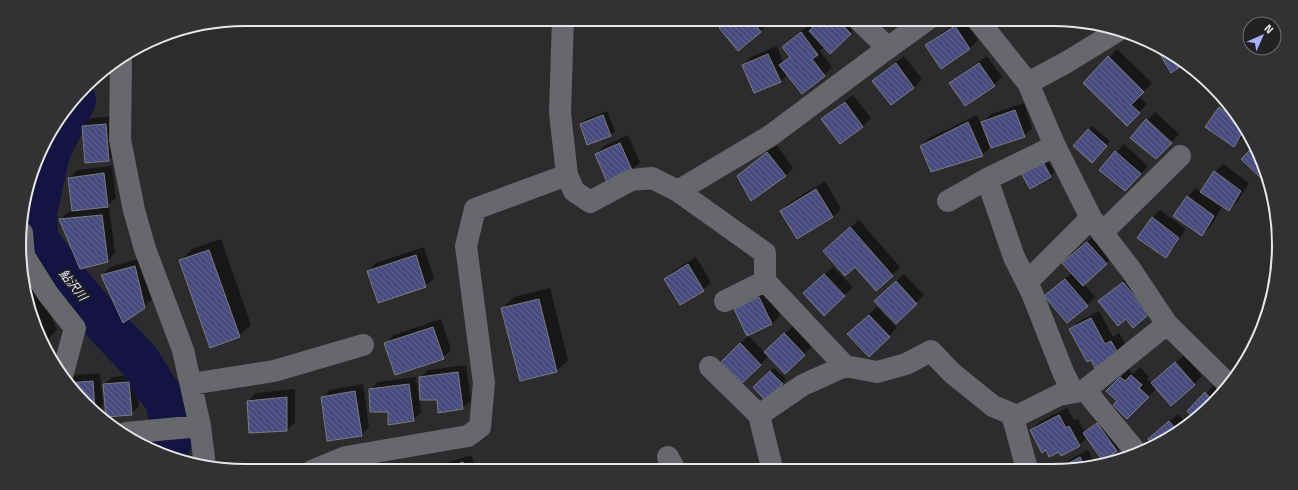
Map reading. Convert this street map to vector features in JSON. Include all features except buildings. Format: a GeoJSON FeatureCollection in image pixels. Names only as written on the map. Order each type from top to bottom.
{"type":"FeatureCollection","features":[{"type":"Feature","properties":{"kind":"street"},"geometry":{"type":"LineString","coordinates":[[563,26],[560,113],[567,175],[574,191],[590,202],[631,180],[652,178],[678,191],[765,252],[765,281],[845,366]]}},
{"type":"Feature","properties":{"kind":"street"},"geometry":{"type":"LineString","coordinates":[[865,26],[888,48]]}},
{"type":"Feature","properties":{"kind":"street"},"geometry":{"type":"LineString","coordinates":[[678,191],[770,136],[918,26]]}},
{"type":"Feature","properties":{"kind":"street"},"geometry":{"type":"LineString","coordinates":[[983,26],[1028,83],[1055,146],[1097,226],[1131,270],[1166,324],[1225,381]]}},
{"type":"Feature","properties":{"kind":"street"},"geometry":{"type":"LineString","coordinates":[[1028,83],[1067,62],[1113,34]]}},
{"type":"Feature","properties":{"kind":"street"},"geometry":{"type":"LineString","coordinates":[[121,64],[120,140],[134,210],[145,248],[183,350],[191,384],[194,426],[203,460]]}},
{"type":"Feature","properties":{"kind":"street"},"geometry":{"type":"LineString","coordinates":[[948,201],[987,179],[1055,146]]}},
{"type":"Feature","properties":{"kind":"street"},"geometry":{"type":"LineString","coordinates":[[1027,282],[1097,226],[1180,156]]}},
{"type":"Feature","properties":{"kind":"street"},"geometry":{"type":"LineString","coordinates":[[349,464],[468,436],[480,427],[484,383],[466,246],[475,209],[567,175]]}},
{"type":"Feature","properties":{"kind":"street"},"geometry":{"type":"LineString","coordinates":[[987,179],[1014,257],[1027,282],[1064,372],[1079,391],[1133,448]]}},
{"type":"Feature","properties":{"kind":"street"},"geometry":{"type":"LineString","coordinates":[[26,259],[48,294],[75,328],[64,368]]}},
{"type":"Feature","properties":{"kind":"street"},"geometry":{"type":"LineString","coordinates":[[725,301],[765,281]]}},
{"type":"Feature","properties":{"kind":"street"},"geometry":{"type":"LineString","coordinates":[[759,416],[803,385],[845,366],[877,372],[906,364],[931,351],[952,373],[993,406],[1017,416],[1059,395],[1079,391],[1166,324]]}},
{"type":"Feature","properties":{"kind":"street"},"geometry":{"type":"LineString","coordinates":[[191,384],[274,371],[363,345]]}},
{"type":"Feature","properties":{"kind":"street"},"geometry":{"type":"LineString","coordinates":[[710,367],[759,416],[771,464]]}},
{"type":"Feature","properties":{"kind":"street"},"geometry":{"type":"LineString","coordinates":[[1012,414],[1026,464]]}},
{"type":"Feature","properties":{"kind":"street"},"geometry":{"type":"LineString","coordinates":[[131,433],[194,426]]}},
{"type":"Feature","properties":{"kind":"waterway","name":"鮎沢川"},"geometry":{"type":"LineString","coordinates":[[65,120],[49,153],[36,213],[37,239],[72,286],[111,331],[139,360],[157,389],[167,401],[172,439],[168,449]]}}]}
